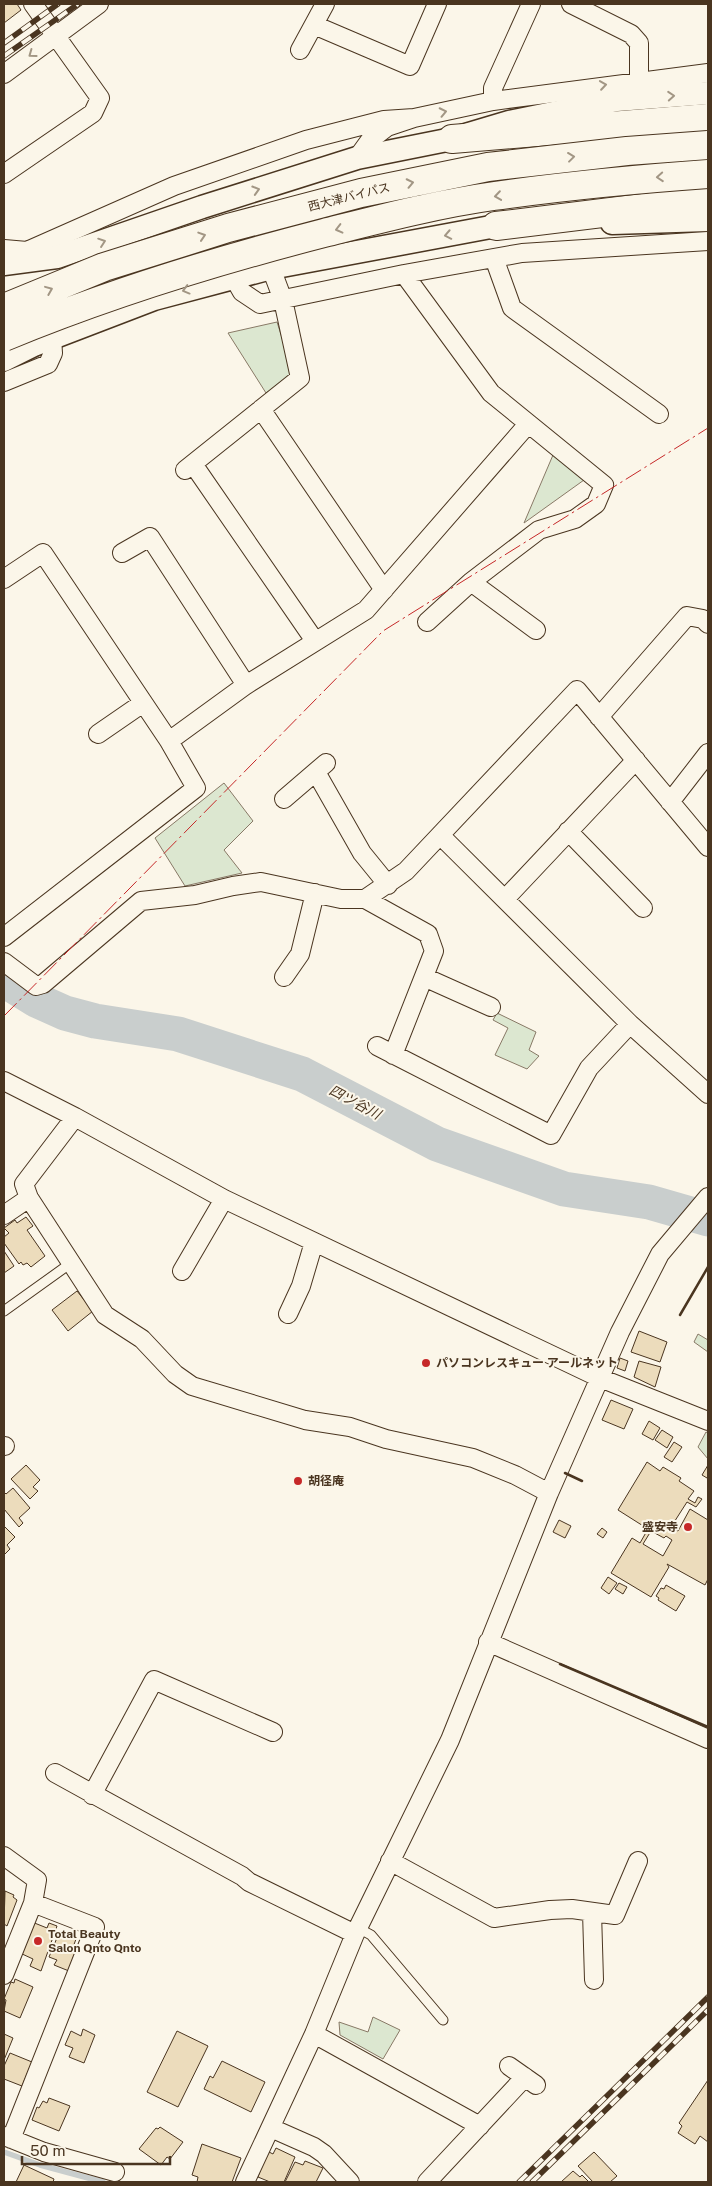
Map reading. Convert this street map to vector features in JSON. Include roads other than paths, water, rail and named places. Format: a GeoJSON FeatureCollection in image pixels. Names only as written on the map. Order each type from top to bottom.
{"type":"FeatureCollection","features":[{"type":"Feature","properties":{"kind":"highway"},"geometry":{"type":"LineString","coordinates":[[452,139],[708,118]]}},
{"type":"Feature","properties":{"kind":"highway","name":"西大津バイパス"},"geometry":{"type":"LineString","coordinates":[[4,308],[104,267],[228,228],[361,194],[488,167],[627,151],[708,145]]}},
{"type":"Feature","properties":{"kind":"highway"},"geometry":{"type":"LineString","coordinates":[[4,337],[118,294],[237,255],[372,221],[492,196],[630,179],[708,174]]}},
{"type":"Feature","properties":{"kind":"highway"},"geometry":{"type":"LineString","coordinates":[[496,226],[708,200]]}},
{"type":"Feature","properties":{"kind":"street"},"geometry":{"type":"LineString","coordinates":[[4,174],[93,113],[100,98],[33,4]]}},
{"type":"Feature","properties":{"kind":"street"},"geometry":{"type":"LineString","coordinates":[[4,74],[99,4]]}},
{"type":"Feature","properties":{"kind":"street"},"geometry":{"type":"LineString","coordinates":[[300,50],[326,4]]}},
{"type":"Feature","properties":{"kind":"street"},"geometry":{"type":"LineString","coordinates":[[314,25],[410,66],[437,4]]}},
{"type":"Feature","properties":{"kind":"street"},"geometry":{"type":"LineString","coordinates":[[493,101],[493,88],[531,4]]}},
{"type":"Feature","properties":{"kind":"street"},"geometry":{"type":"LineString","coordinates":[[571,4],[631,34],[639,43],[639,80]]}},
{"type":"Feature","properties":{"kind":"street"},"geometry":{"type":"LineString","coordinates":[[358,158],[370,140],[387,127],[414,118],[493,101],[639,80],[708,73]]}},
{"type":"Feature","properties":{"kind":"street"},"geometry":{"type":"LineString","coordinates":[[4,264],[57,257],[202,206],[358,158],[452,139],[509,122],[617,100],[708,93]]}},
{"type":"Feature","properties":{"kind":"street"},"geometry":{"type":"LineString","coordinates":[[4,249],[26,251],[174,186],[306,140],[384,120],[414,118]]}},
{"type":"Feature","properties":{"kind":"street"},"geometry":{"type":"LineString","coordinates":[[4,360],[43,342],[154,299],[271,268],[496,226],[708,220]]}},
{"type":"Feature","properties":{"kind":"street"},"geometry":{"type":"LineString","coordinates":[[234,278],[242,292],[260,304],[404,274],[522,253],[708,241]]}},
{"type":"Feature","properties":{"kind":"street"},"geometry":{"type":"LineString","coordinates":[[494,258],[512,308],[659,414]]}},
{"type":"Feature","properties":{"kind":"street"},"geometry":{"type":"LineString","coordinates":[[271,268],[283,300],[300,378],[189,467],[315,641]]}},
{"type":"Feature","properties":{"kind":"street"},"geometry":{"type":"LineString","coordinates":[[404,274],[491,393],[604,485],[596,504],[576,519],[539,530],[471,582],[427,622]]}},
{"type":"Feature","properties":{"kind":"street"},"geometry":{"type":"LineString","coordinates":[[4,288],[43,342],[54,353],[48,364],[4,382]]}},
{"type":"Feature","properties":{"kind":"street"},"geometry":{"type":"LineString","coordinates":[[261,409],[384,590]]}},
{"type":"Feature","properties":{"kind":"street"},"geometry":{"type":"LineString","coordinates":[[169,741],[246,685],[366,610],[528,424]]}},
{"type":"Feature","properties":{"kind":"street"},"geometry":{"type":"LineString","coordinates":[[122,554],[150,537],[246,685]]}},
{"type":"Feature","properties":{"kind":"street"},"geometry":{"type":"LineString","coordinates":[[4,579],[43,553],[169,741],[196,788],[4,938]]}},
{"type":"Feature","properties":{"kind":"street"},"geometry":{"type":"LineString","coordinates":[[471,582],[536,630]]}},
{"type":"Feature","properties":{"kind":"street"},"geometry":{"type":"LineString","coordinates":[[599,716],[687,616],[703,619],[708,624]]}},
{"type":"Feature","properties":{"kind":"street"},"geometry":{"type":"LineString","coordinates":[[365,899],[406,871],[577,690],[708,847]]}},
{"type":"Feature","properties":{"kind":"street"},"geometry":{"type":"LineString","coordinates":[[98,734],[144,703]]}},
{"type":"Feature","properties":{"kind":"street"},"geometry":{"type":"LineString","coordinates":[[670,802],[708,753]]}},
{"type":"Feature","properties":{"kind":"street"},"geometry":{"type":"LineString","coordinates":[[505,898],[636,760]]}},
{"type":"Feature","properties":{"kind":"street"},"geometry":{"type":"LineString","coordinates":[[284,799],[320,768],[362,853],[388,884]]}},
{"type":"Feature","properties":{"kind":"street"},"geometry":{"type":"LineString","coordinates":[[568,831],[643,908]]}},
{"type":"Feature","properties":{"kind":"street"},"geometry":{"type":"LineString","coordinates":[[440,835],[630,1024],[708,1094]]}},
{"type":"Feature","properties":{"kind":"street"},"geometry":{"type":"LineString","coordinates":[[4,962],[36,986],[43,984],[141,901],[195,895],[261,882],[341,899],[365,899],[428,934],[434,951],[393,1055]]}},
{"type":"Feature","properties":{"kind":"street"},"geometry":{"type":"LineString","coordinates":[[284,977],[300,954],[315,894]]}},
{"type":"Feature","properties":{"kind":"street"},"geometry":{"type":"LineString","coordinates":[[424,977],[491,1007]]}},
{"type":"Feature","properties":{"kind":"street"},"geometry":{"type":"LineString","coordinates":[[377,1046],[552,1135],[589,1068],[630,1024]]}},
{"type":"Feature","properties":{"kind":"street"},"geometry":{"type":"LineString","coordinates":[[4,1081],[75,1116],[224,1199],[600,1378],[708,1421]]}},
{"type":"Feature","properties":{"kind":"street"},"geometry":{"type":"LineString","coordinates":[[75,1116],[24,1184],[29,1198],[105,1315],[142,1339],[175,1374],[192,1386],[305,1420],[350,1427],[386,1439],[473,1458],[515,1475],[549,1492]]}},
{"type":"Feature","properties":{"kind":"street"},"geometry":{"type":"LineString","coordinates":[[4,1215],[29,1198]]}},
{"type":"Feature","properties":{"kind":"street"},"geometry":{"type":"LineString","coordinates":[[182,1271],[224,1199]]}},
{"type":"Feature","properties":{"kind":"street"},"geometry":{"type":"LineString","coordinates":[[245,2182],[314,2034],[356,1931],[450,1740],[549,1492],[620,1332],[660,1254],[705,1200]]}},
{"type":"Feature","properties":{"kind":"street"},"geometry":{"type":"LineString","coordinates":[[288,1314],[301,1286],[314,1242]]}},
{"type":"Feature","properties":{"kind":"street"},"geometry":{"type":"LineString","coordinates":[[488,1642],[708,1739]]}},
{"type":"Feature","properties":{"kind":"street"},"geometry":{"type":"LineString","coordinates":[[92,1795],[154,1680],[273,1732]]}},
{"type":"Feature","properties":{"kind":"street"},"geometry":{"type":"LineString","coordinates":[[56,1773],[92,1795],[242,1876],[249,1882],[356,1931]]}},
{"type":"Feature","properties":{"kind":"street"},"geometry":{"type":"LineString","coordinates":[[4,1975],[33,1903],[38,1880],[5,1859]]}},
{"type":"Feature","properties":{"kind":"street"},"geometry":{"type":"LineString","coordinates":[[390,1861],[494,1918],[550,1910],[614,1915],[638,1861]]}},
{"type":"Feature","properties":{"kind":"street"},"geometry":{"type":"LineString","coordinates":[[33,1903],[95,1927],[8,2137],[44,2152],[114,2172]]}},
{"type":"Feature","properties":{"kind":"street"},"geometry":{"type":"LineString","coordinates":[[592,1912],[594,1980]]}},
{"type":"Feature","properties":{"kind":"street"},"geometry":{"type":"LineString","coordinates":[[314,2034],[480,2126]]}},
{"type":"Feature","properties":{"kind":"street"},"geometry":{"type":"LineString","coordinates":[[428,2182],[480,2126],[531,2081],[509,2066]]}},
{"type":"Feature","properties":{"kind":"street"},"geometry":{"type":"LineString","coordinates":[[271,2128],[319,2150],[350,2182]]}},
{"type":"Feature","properties":{"kind":"lane"},"geometry":{"type":"LineString","coordinates":[[4,1311],[71,1263]]}},
{"type":"Feature","properties":{"kind":"lane"},"geometry":{"type":"LineString","coordinates":[[356,1931],[370,1935],[443,2020]]}},
{"type":"Feature","properties":{"kind":"waterway","name":"四ツ谷川"},"geometry":{"type":"LineString","coordinates":[[4,980],[36,1000],[65,1013],[95,1021],[178,1034],[302,1074],[437,1144],[564,1189],[649,1202],[708,1219]]}},
{"type":"Feature","properties":{"kind":"waterway"},"geometry":{"type":"LineString","coordinates":[[4,2152],[40,2165],[103,2182]]}},
{"type":"Feature","properties":{"kind":"railway"},"geometry":{"type":"LineString","coordinates":[[4,43],[58,4]]}},
{"type":"Feature","properties":{"kind":"railway"},"geometry":{"type":"LineString","coordinates":[[4,56],[78,4]]}},
{"type":"Feature","properties":{"kind":"railway"},"geometry":{"type":"LineString","coordinates":[[519,2182],[708,1997]]}},
{"type":"Feature","properties":{"kind":"railway"},"geometry":{"type":"LineString","coordinates":[[532,2182],[708,2010]]}},
{"type":"Feature","properties":{"kind":"place","name":"パソコンレスキュー アールネット"},"geometry":{"type":"Point","coordinates":[426,1363]}},
{"type":"Feature","properties":{"kind":"place","name":"胡径庵"},"geometry":{"type":"Point","coordinates":[298,1481]}},
{"type":"Feature","properties":{"kind":"place","name":"盛安寺"},"geometry":{"type":"Point","coordinates":[688,1527]}},
{"type":"Feature","properties":{"kind":"place","name":"Total Beauty Salon Qnto Qnto"},"geometry":{"type":"Point","coordinates":[38,1941]}}]}
